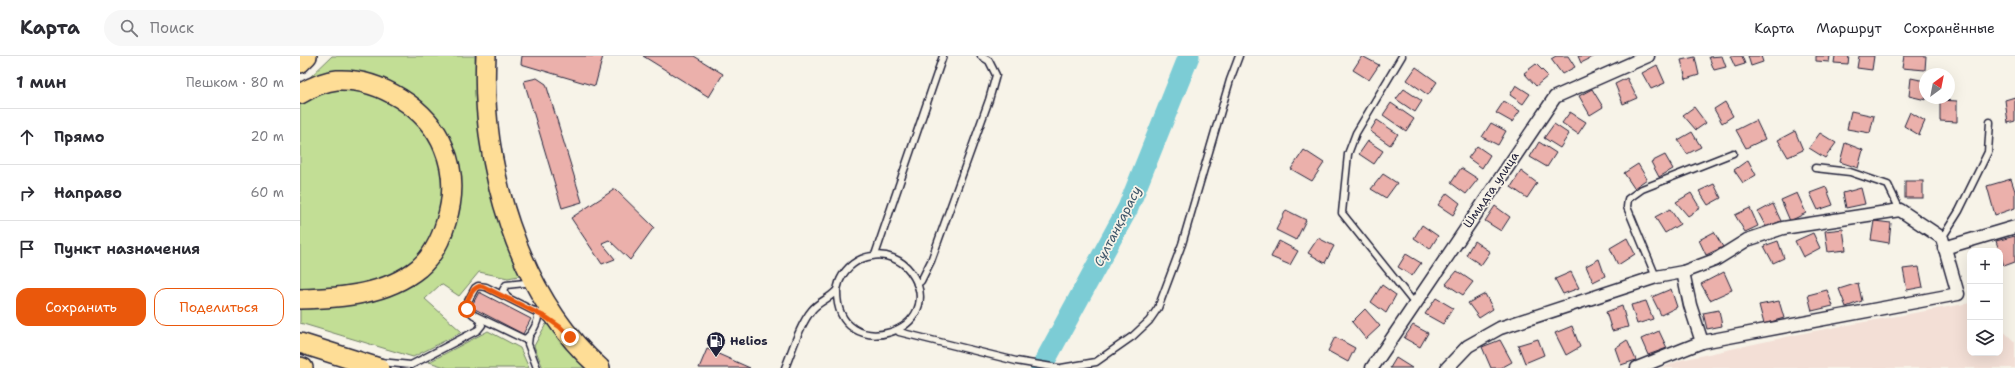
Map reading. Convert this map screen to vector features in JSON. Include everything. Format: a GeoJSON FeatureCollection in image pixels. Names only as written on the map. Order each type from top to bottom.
{"type":"FeatureCollection","features":[{"type":"Feature","properties":{"kind":"main road"},"geometry":{"type":"LineString","coordinates":[[300,63],[307,56]]}},
{"type":"Feature","properties":{"kind":"main road"},"geometry":{"type":"LineString","coordinates":[[486,56],[488,121],[497,183],[516,240],[530,272],[549,306],[570,337],[586,356],[600,368]]}},
{"type":"Feature","properties":{"kind":"main road"},"geometry":{"type":"LineString","coordinates":[[300,94],[335,80],[348,80],[372,85],[406,102],[418,112],[437,133],[449,163],[452,188],[452,202],[444,230],[429,258],[418,268],[398,281],[363,293],[342,297],[300,299]]}},
{"type":"Feature","properties":{"kind":"main road"},"geometry":{"type":"LineString","coordinates":[[300,343],[379,368]]}},
{"type":"Feature","properties":{"kind":"street","name":"Шмидта улица"},"geometry":{"type":"LineString","coordinates":[[1372,368],[1414,302],[1555,97],[1648,56]]}},
{"type":"Feature","properties":{"kind":"street"},"geometry":{"type":"LineString","coordinates":[[1446,368],[1468,346],[1500,328],[1656,277],[1683,272],[1714,260],[1747,240],[1783,228],[1900,210],[1943,243],[1958,294],[1702,342],[1638,368]]}},
{"type":"Feature","properties":{"kind":"street"},"geometry":{"type":"LineString","coordinates":[[1943,243],[2015,227]]}},
{"type":"Feature","properties":{"kind":"street"},"geometry":{"type":"LineString","coordinates":[[1683,272],[1690,305],[1702,342]]}},
{"type":"Feature","properties":{"kind":"lane"},"geometry":{"type":"LineString","coordinates":[[875,255],[943,56]]}},
{"type":"Feature","properties":{"kind":"lane"},"geometry":{"type":"LineString","coordinates":[[917,284],[922,281],[931,261],[989,100],[996,75],[989,61],[981,56]]}},
{"type":"Feature","properties":{"kind":"lane"},"geometry":{"type":"LineString","coordinates":[[1061,368],[1096,362],[1133,336],[1149,321],[1158,308],[1182,244],[1228,87],[1239,56]]}},
{"type":"Feature","properties":{"kind":"lane"},"geometry":{"type":"LineString","coordinates":[[1402,56],[1356,133],[1348,154],[1342,213],[1414,302]]}},
{"type":"Feature","properties":{"kind":"lane"},"geometry":{"type":"LineString","coordinates":[[1943,243],[1988,152],[1990,122]]}},
{"type":"Feature","properties":{"kind":"lane"},"geometry":{"type":"LineString","coordinates":[[1656,277],[1627,207],[1628,199],[1642,189],[1733,153]]}},
{"type":"Feature","properties":{"kind":"lane"},"geometry":{"type":"LineString","coordinates":[[1815,168],[1850,172],[1888,185],[1900,210]]}},
{"type":"Feature","properties":{"kind":"lane"},"geometry":{"type":"LineString","coordinates":[[875,255],[893,258],[901,262],[913,276],[917,284],[919,298],[916,311],[909,323],[899,332],[881,337],[863,335],[855,330],[842,317],[839,309],[837,291],[839,282],[849,266],[861,259],[875,255]]}},
{"type":"Feature","properties":{"kind":"lane"},"geometry":{"type":"LineString","coordinates":[[510,299],[504,293],[504,287],[509,284],[527,282],[531,278],[530,272]]}},
{"type":"Feature","properties":{"kind":"lane"},"geometry":{"type":"LineString","coordinates":[[337,355],[411,365],[478,330],[482,325],[481,321],[467,309],[466,305],[472,291],[478,286],[486,287],[554,322],[570,337]]}},
{"type":"Feature","properties":{"kind":"lane"},"geometry":{"type":"LineString","coordinates":[[785,368],[799,332],[812,310],[837,291]]}},
{"type":"Feature","properties":{"kind":"lane"},"geometry":{"type":"LineString","coordinates":[[534,311],[538,317],[530,334],[528,344],[537,368]]}},
{"type":"Feature","properties":{"kind":"lane"},"geometry":{"type":"LineString","coordinates":[[474,315],[520,338],[527,338],[530,334]]}},
{"type":"Feature","properties":{"kind":"lane"},"geometry":{"type":"LineString","coordinates":[[899,332],[1016,362],[1058,368]]}},
{"type":"Feature","properties":{"kind":"shaded area"},"geometry":{"type":"Polygon","coordinates":[[[1967,304],[1967,356],[2003,356],[2003,331],[2015,342],[2015,368],[1662,368],[1681,360],[1809,332],[1967,304]]]}},
{"type":"Feature","properties":{"kind":"green space"},"geometry":{"type":"Polygon","coordinates":[[[332,56],[475,56],[477,115],[485,168],[492,197],[508,240],[524,275],[508,278],[479,272],[459,296],[441,284],[425,299],[462,332],[413,357],[300,323],[300,309],[348,305],[375,298],[451,230],[437,120],[333,73],[309,78],[332,56]]]}},
{"type":"Feature","properties":{"kind":"green space"},"geometry":{"type":"Polygon","coordinates":[[[332,90],[363,91],[378,96],[396,105],[420,123],[431,140],[440,166],[443,179],[442,206],[439,219],[424,250],[415,261],[399,272],[386,278],[358,285],[300,291],[300,99],[332,90]]]}},
{"type":"Feature","properties":{"kind":"green space"},"geometry":{"type":"Polygon","coordinates":[[[546,324],[558,331],[590,368],[543,368],[534,346],[546,324]]]}},
{"type":"Feature","properties":{"kind":"green space"},"geometry":{"type":"Polygon","coordinates":[[[488,331],[520,348],[529,368],[448,368],[429,362],[488,331]]]}},
{"type":"Feature","properties":{"kind":"building"},"geometry":{"type":"Polygon","coordinates":[[[522,56],[603,56],[595,86],[521,64],[522,56]]]}},
{"type":"Feature","properties":{"kind":"building"},"geometry":{"type":"Polygon","coordinates":[[[643,56],[694,56],[723,74],[709,97],[643,56]]]}},
{"type":"Feature","properties":{"kind":"building"},"geometry":{"type":"Polygon","coordinates":[[[1362,56],[1379,65],[1369,80],[1353,70],[1362,56]]]}},
{"type":"Feature","properties":{"kind":"building"},"geometry":{"type":"Polygon","coordinates":[[[1556,56],[1568,56],[1575,67],[1562,74],[1551,59],[1556,56]]]}},
{"type":"Feature","properties":{"kind":"building"},"geometry":{"type":"Polygon","coordinates":[[[1578,56],[1595,56],[1581,63],[1578,56]]]}},
{"type":"Feature","properties":{"kind":"building"},"geometry":{"type":"Polygon","coordinates":[[[1722,56],[1726,67],[1714,70],[1709,57],[1722,56]]]}},
{"type":"Feature","properties":{"kind":"building"},"geometry":{"type":"Polygon","coordinates":[[[1730,56],[1742,56],[1745,64],[1735,67],[1730,56]]]}},
{"type":"Feature","properties":{"kind":"building"},"geometry":{"type":"Polygon","coordinates":[[[1748,56],[1761,56],[1763,62],[1751,66],[1748,56]]]}},
{"type":"Feature","properties":{"kind":"building"},"geometry":{"type":"Polygon","coordinates":[[[1816,56],[1830,56],[1829,62],[1816,61],[1816,56]]]}},
{"type":"Feature","properties":{"kind":"building"},"geometry":{"type":"Polygon","coordinates":[[[1835,56],[1849,56],[1848,64],[1834,63],[1835,56]]]}},
{"type":"Feature","properties":{"kind":"building"},"geometry":{"type":"Polygon","coordinates":[[[1859,56],[1874,56],[1872,70],[1857,68],[1859,56]]]}},
{"type":"Feature","properties":{"kind":"building"},"geometry":{"type":"Polygon","coordinates":[[[1904,56],[1926,56],[1925,68],[1919,68],[1919,69],[1902,68],[1904,56]]]}},
{"type":"Feature","properties":{"kind":"building"},"geometry":{"type":"Polygon","coordinates":[[[1695,57],[1699,75],[1686,79],[1681,60],[1695,57]]]}},
{"type":"Feature","properties":{"kind":"building"},"geometry":{"type":"Polygon","coordinates":[[[1536,64],[1548,76],[1536,86],[1524,73],[1536,64]]]}},
{"type":"Feature","properties":{"kind":"building"},"geometry":{"type":"Polygon","coordinates":[[[1657,65],[1665,83],[1651,89],[1642,73],[1657,65]]]}},
{"type":"Feature","properties":{"kind":"building"},"geometry":{"type":"Polygon","coordinates":[[[1416,67],[1437,82],[1428,95],[1407,80],[1416,67]]]}},
{"type":"Feature","properties":{"kind":"building"},"geometry":{"type":"Polygon","coordinates":[[[537,78],[546,84],[582,202],[562,208],[524,81],[537,78]]]}},
{"type":"Feature","properties":{"kind":"building"},"geometry":{"type":"Polygon","coordinates":[[[1627,78],[1637,98],[1623,104],[1615,84],[1627,78]]]}},
{"type":"Feature","properties":{"kind":"building"},"geometry":{"type":"Polygon","coordinates":[[[1911,78],[1919,80],[1919,98],[1909,96],[1911,78]]]}},
{"type":"Feature","properties":{"kind":"building"},"geometry":{"type":"Polygon","coordinates":[[[1516,85],[1530,94],[1523,104],[1510,95],[1516,85]]]}},
{"type":"Feature","properties":{"kind":"building"},"geometry":{"type":"Polygon","coordinates":[[[1404,89],[1422,101],[1415,112],[1396,99],[1404,89]]]}},
{"type":"Feature","properties":{"kind":"building"},"geometry":{"type":"Polygon","coordinates":[[[1592,89],[1603,107],[1590,115],[1579,96],[1592,89]]]}},
{"type":"Feature","properties":{"kind":"building"},"geometry":{"type":"Polygon","coordinates":[[[2015,97],[2015,121],[2008,123],[2005,100],[2015,97]]]}},
{"type":"Feature","properties":{"kind":"building"},"geometry":{"type":"Polygon","coordinates":[[[1504,101],[1520,111],[1512,122],[1496,113],[1504,101]]]}},
{"type":"Feature","properties":{"kind":"building"},"geometry":{"type":"Polygon","coordinates":[[[1955,101],[1957,101],[1957,122],[1940,121],[1940,104],[1955,104],[1955,101]]]}},
{"type":"Feature","properties":{"kind":"building"},"geometry":{"type":"Polygon","coordinates":[[[1725,102],[1733,116],[1722,123],[1714,109],[1725,102]]]}},
{"type":"Feature","properties":{"kind":"building"},"geometry":{"type":"Polygon","coordinates":[[[1391,103],[1414,119],[1406,131],[1383,115],[1391,103]]]}},
{"type":"Feature","properties":{"kind":"building"},"geometry":{"type":"Polygon","coordinates":[[[1694,107],[1706,123],[1696,130],[1683,115],[1694,107]]]}},
{"type":"Feature","properties":{"kind":"building"},"geometry":{"type":"Polygon","coordinates":[[[1851,111],[1874,116],[1870,133],[1847,129],[1851,111]]]}},
{"type":"Feature","properties":{"kind":"building"},"geometry":{"type":"Polygon","coordinates":[[[1570,112],[1586,122],[1578,134],[1562,123],[1570,112]]]}},
{"type":"Feature","properties":{"kind":"building"},"geometry":{"type":"Polygon","coordinates":[[[1910,112],[1925,121],[1919,135],[1904,126],[1910,112]]]}},
{"type":"Feature","properties":{"kind":"building"},"geometry":{"type":"Polygon","coordinates":[[[1377,120],[1398,134],[1390,145],[1370,131],[1377,120]]]}},
{"type":"Feature","properties":{"kind":"building"},"geometry":{"type":"Polygon","coordinates":[[[1756,120],[1765,139],[1746,148],[1736,130],[1756,120]]]}},
{"type":"Feature","properties":{"kind":"building"},"geometry":{"type":"Polygon","coordinates":[[[1491,123],[1506,131],[1498,145],[1482,137],[1491,123]]]}},
{"type":"Feature","properties":{"kind":"building"},"geometry":{"type":"Polygon","coordinates":[[[1554,124],[1569,134],[1560,148],[1544,138],[1554,124]]]}},
{"type":"Feature","properties":{"kind":"building"},"geometry":{"type":"Polygon","coordinates":[[[1795,131],[1803,150],[1788,157],[1778,140],[1795,131]]]}},
{"type":"Feature","properties":{"kind":"building"},"geometry":{"type":"Polygon","coordinates":[[[1692,132],[1701,147],[1687,154],[1678,140],[1692,132]]]}},
{"type":"Feature","properties":{"kind":"building"},"geometry":{"type":"Polygon","coordinates":[[[1820,133],[1836,143],[1825,158],[1809,148],[1820,133]]]}},
{"type":"Feature","properties":{"kind":"building"},"geometry":{"type":"Polygon","coordinates":[[[1368,141],[1383,151],[1374,164],[1359,154],[1368,141]]]}},
{"type":"Feature","properties":{"kind":"building"},"geometry":{"type":"Polygon","coordinates":[[[1539,142],[1556,153],[1547,167],[1530,157],[1539,142]]]}},
{"type":"Feature","properties":{"kind":"building"},"geometry":{"type":"Polygon","coordinates":[[[1845,143],[1863,150],[1858,168],[1840,162],[1845,143]]]}},
{"type":"Feature","properties":{"kind":"building"},"geometry":{"type":"Polygon","coordinates":[[[1477,146],[1490,155],[1482,168],[1468,158],[1477,146]]]}},
{"type":"Feature","properties":{"kind":"building"},"geometry":{"type":"Polygon","coordinates":[[[1304,150],[1324,163],[1312,181],[1291,169],[1304,150]]]}},
{"type":"Feature","properties":{"kind":"building"},"geometry":{"type":"Polygon","coordinates":[[[1665,155],[1673,169],[1659,177],[1651,162],[1665,155]]]}},
{"type":"Feature","properties":{"kind":"building"},"geometry":{"type":"Polygon","coordinates":[[[1748,160],[1756,175],[1743,183],[1734,170],[1748,160]]]}},
{"type":"Feature","properties":{"kind":"building"},"geometry":{"type":"Polygon","coordinates":[[[1638,164],[1647,179],[1634,188],[1624,173],[1638,164]]]}},
{"type":"Feature","properties":{"kind":"building"},"geometry":{"type":"Polygon","coordinates":[[[1461,168],[1478,179],[1466,194],[1451,183],[1461,168]]]}},
{"type":"Feature","properties":{"kind":"building"},"geometry":{"type":"Polygon","coordinates":[[[1521,171],[1537,183],[1527,198],[1511,187],[1521,171]]]}},
{"type":"Feature","properties":{"kind":"building"},"geometry":{"type":"Polygon","coordinates":[[[1383,174],[1397,183],[1386,198],[1371,189],[1383,174]]]}},
{"type":"Feature","properties":{"kind":"building"},"geometry":{"type":"Polygon","coordinates":[[[2011,179],[2015,191],[2015,208],[1995,215],[1987,186],[2011,179]]]}},
{"type":"Feature","properties":{"kind":"building"},"geometry":{"type":"Polygon","coordinates":[[[1905,181],[1923,181],[1923,198],[1905,198],[1905,181]]]}},
{"type":"Feature","properties":{"kind":"building"},"geometry":{"type":"Polygon","coordinates":[[[1714,184],[1721,198],[1708,205],[1699,191],[1714,184]]]}},
{"type":"Feature","properties":{"kind":"building"},"geometry":{"type":"Polygon","coordinates":[[[1826,187],[1833,205],[1818,210],[1810,193],[1826,187]]]}},
{"type":"Feature","properties":{"kind":"building"},"geometry":{"type":"Polygon","coordinates":[[[1861,188],[1865,204],[1846,208],[1843,193],[1861,188]]]}},
{"type":"Feature","properties":{"kind":"building"},"geometry":{"type":"Polygon","coordinates":[[[615,189],[654,227],[630,260],[609,240],[602,243],[615,259],[602,264],[571,218],[615,189]]]}},
{"type":"Feature","properties":{"kind":"building"},"geometry":{"type":"Polygon","coordinates":[[[1447,193],[1460,203],[1453,215],[1438,205],[1447,193]]]}},
{"type":"Feature","properties":{"kind":"building"},"geometry":{"type":"Polygon","coordinates":[[[1691,193],[1700,208],[1688,216],[1676,202],[1691,193]]]}},
{"type":"Feature","properties":{"kind":"building"},"geometry":{"type":"Polygon","coordinates":[[[1797,193],[1806,213],[1790,221],[1781,200],[1797,193]]]}},
{"type":"Feature","properties":{"kind":"building"},"geometry":{"type":"Polygon","coordinates":[[[1773,204],[1781,221],[1766,227],[1758,212],[1773,204]]]}},
{"type":"Feature","properties":{"kind":"building"},"geometry":{"type":"Polygon","coordinates":[[[1495,206],[1510,217],[1501,231],[1485,221],[1495,206]]]}},
{"type":"Feature","properties":{"kind":"building"},"geometry":{"type":"Polygon","coordinates":[[[1750,208],[1758,226],[1745,232],[1735,215],[1750,208]]]}},
{"type":"Feature","properties":{"kind":"building"},"geometry":{"type":"Polygon","coordinates":[[[1670,209],[1680,224],[1665,233],[1655,217],[1670,209]]]}},
{"type":"Feature","properties":{"kind":"building"},"geometry":{"type":"Polygon","coordinates":[[[1286,210],[1306,220],[1296,240],[1276,230],[1286,210]]]}},
{"type":"Feature","properties":{"kind":"building"},"geometry":{"type":"Polygon","coordinates":[[[1874,221],[1891,223],[1889,243],[1871,240],[1874,221]]]}},
{"type":"Feature","properties":{"kind":"building"},"geometry":{"type":"Polygon","coordinates":[[[1422,225],[1438,236],[1430,249],[1414,238],[1422,225]]]}},
{"type":"Feature","properties":{"kind":"building"},"geometry":{"type":"Polygon","coordinates":[[[1843,229],[1846,250],[1828,252],[1825,231],[1843,229]]]}},
{"type":"Feature","properties":{"kind":"building"},"geometry":{"type":"Polygon","coordinates":[[[1714,232],[1723,247],[1706,255],[1699,240],[1714,232]]]}},
{"type":"Feature","properties":{"kind":"building"},"geometry":{"type":"Polygon","coordinates":[[[1813,233],[1820,248],[1803,257],[1795,241],[1813,233]]]}},
{"type":"Feature","properties":{"kind":"building"},"geometry":{"type":"Polygon","coordinates":[[[2015,236],[2015,262],[2004,266],[2003,248],[1998,248],[1996,241],[2015,236]]]}},
{"type":"Feature","properties":{"kind":"building"},"geometry":{"type":"Polygon","coordinates":[[[1318,238],[1334,246],[1325,263],[1308,253],[1318,238]]]}},
{"type":"Feature","properties":{"kind":"building"},"geometry":{"type":"Polygon","coordinates":[[[1627,238],[1635,254],[1618,265],[1610,248],[1627,238]]]}},
{"type":"Feature","properties":{"kind":"building"},"geometry":{"type":"Polygon","coordinates":[[[1279,241],[1298,251],[1290,265],[1271,257],[1279,241]]]}},
{"type":"Feature","properties":{"kind":"building"},"geometry":{"type":"Polygon","coordinates":[[[1474,241],[1490,252],[1481,265],[1466,255],[1474,241]]]}},
{"type":"Feature","properties":{"kind":"building"},"geometry":{"type":"Polygon","coordinates":[[[1778,241],[1784,258],[1773,263],[1764,246],[1778,241]]]}},
{"type":"Feature","properties":{"kind":"building"},"geometry":{"type":"Polygon","coordinates":[[[1406,254],[1421,263],[1412,276],[1398,267],[1406,254]]]}},
{"type":"Feature","properties":{"kind":"building"},"geometry":{"type":"Polygon","coordinates":[[[1599,259],[1605,276],[1593,282],[1586,266],[1599,259]]]}},
{"type":"Feature","properties":{"kind":"building"},"geometry":{"type":"Polygon","coordinates":[[[1919,267],[1923,287],[1907,290],[1903,269],[1919,267]]]}},
{"type":"Feature","properties":{"kind":"building"},"geometry":{"type":"Polygon","coordinates":[[[1457,271],[1473,282],[1463,295],[1446,284],[1457,271]]]}},
{"type":"Feature","properties":{"kind":"building"},"geometry":{"type":"Polygon","coordinates":[[[1571,272],[1579,288],[1563,294],[1555,279],[1571,272]]]}},
{"type":"Feature","properties":{"kind":"building"},"geometry":{"type":"Polygon","coordinates":[[[1724,272],[1732,290],[1710,300],[1701,284],[1724,272]]]}},
{"type":"Feature","properties":{"kind":"building"},"geometry":{"type":"Polygon","coordinates":[[[1858,283],[1862,301],[1846,307],[1839,289],[1858,283]]]}},
{"type":"Feature","properties":{"kind":"building"},"geometry":{"type":"Polygon","coordinates":[[[1382,285],[1396,295],[1386,313],[1371,302],[1382,285]]]}},
{"type":"Feature","properties":{"kind":"building"},"geometry":{"type":"Polygon","coordinates":[[[1671,289],[1677,307],[1661,315],[1652,297],[1671,289]]]}},
{"type":"Feature","properties":{"kind":"building"},"geometry":{"type":"Polygon","coordinates":[[[1827,290],[1833,306],[1812,311],[1808,295],[1827,290]]]}},
{"type":"Feature","properties":{"kind":"building"},"geometry":{"type":"Polygon","coordinates":[[[479,292],[531,319],[523,334],[471,307],[479,292]]]}},
{"type":"Feature","properties":{"kind":"building"},"geometry":{"type":"Polygon","coordinates":[[[1485,294],[1493,309],[1479,318],[1468,303],[1485,294]]]}},
{"type":"Feature","properties":{"kind":"building"},"geometry":{"type":"Polygon","coordinates":[[[1436,298],[1453,308],[1443,324],[1425,314],[1436,298]]]}},
{"type":"Feature","properties":{"kind":"building"},"geometry":{"type":"Polygon","coordinates":[[[1646,301],[1653,319],[1637,324],[1631,305],[1646,301]]]}},
{"type":"Feature","properties":{"kind":"building"},"geometry":{"type":"Polygon","coordinates":[[[1779,301],[1784,318],[1764,324],[1759,305],[1779,301]]]}},
{"type":"Feature","properties":{"kind":"building"},"geometry":{"type":"Polygon","coordinates":[[[1622,306],[1628,327],[1612,331],[1606,312],[1622,306]]]}},
{"type":"Feature","properties":{"kind":"building"},"geometry":{"type":"Polygon","coordinates":[[[1365,309],[1380,326],[1366,339],[1352,322],[1365,309]]]}},
{"type":"Feature","properties":{"kind":"building"},"geometry":{"type":"Polygon","coordinates":[[[1719,310],[1722,326],[1707,329],[1703,313],[1719,310]]]}},
{"type":"Feature","properties":{"kind":"building"},"geometry":{"type":"Polygon","coordinates":[[[1413,325],[1428,333],[1420,347],[1404,338],[1413,325]]]}},
{"type":"Feature","properties":{"kind":"building"},"geometry":{"type":"Polygon","coordinates":[[[1572,326],[1580,347],[1566,355],[1555,333],[1572,326]]]}},
{"type":"Feature","properties":{"kind":"building"},"geometry":{"type":"Polygon","coordinates":[[[1659,331],[1667,348],[1648,355],[1641,339],[1659,331]]]}},
{"type":"Feature","properties":{"kind":"building"},"geometry":{"type":"Polygon","coordinates":[[[1335,337],[1355,348],[1348,362],[1328,351],[1335,337]]]}},
{"type":"Feature","properties":{"kind":"building"},"geometry":{"type":"Polygon","coordinates":[[[1538,339],[1544,355],[1525,363],[1518,345],[1538,339]]]}},
{"type":"Feature","properties":{"kind":"building"},"geometry":{"type":"Polygon","coordinates":[[[1500,340],[1512,362],[1501,368],[1491,368],[1482,347],[1500,340]]]}},
{"type":"Feature","properties":{"kind":"building"},"geometry":{"type":"Polygon","coordinates":[[[1627,340],[1636,360],[1621,365],[1615,348],[1627,340]]]}},
{"type":"Feature","properties":{"kind":"building","name":"Helios"},"geometry":{"type":"Polygon","coordinates":[[[707,349],[750,368],[699,368],[707,349]]]}},
{"type":"Feature","properties":{"kind":"building"},"geometry":{"type":"Polygon","coordinates":[[[1396,358],[1412,368],[1390,368],[1396,358]]]}},
{"type":"Feature","properties":{"kind":"waterway","name":"Сұлтанқарасу"},"geometry":{"type":"LineString","coordinates":[[1041,368],[1128,208],[1189,56]]}},
{"type":"Feature","properties":{"kind":"place","name":"Helios"},"geometry":{"type":"Point","coordinates":[716,358]}},
{"type":"Feature","properties":{"kind":"route"},"geometry":{"type":"LineString","coordinates":[[467,309],[467,301],[472,291],[478,286],[486,287],[554,322],[570,337]]}}]}
